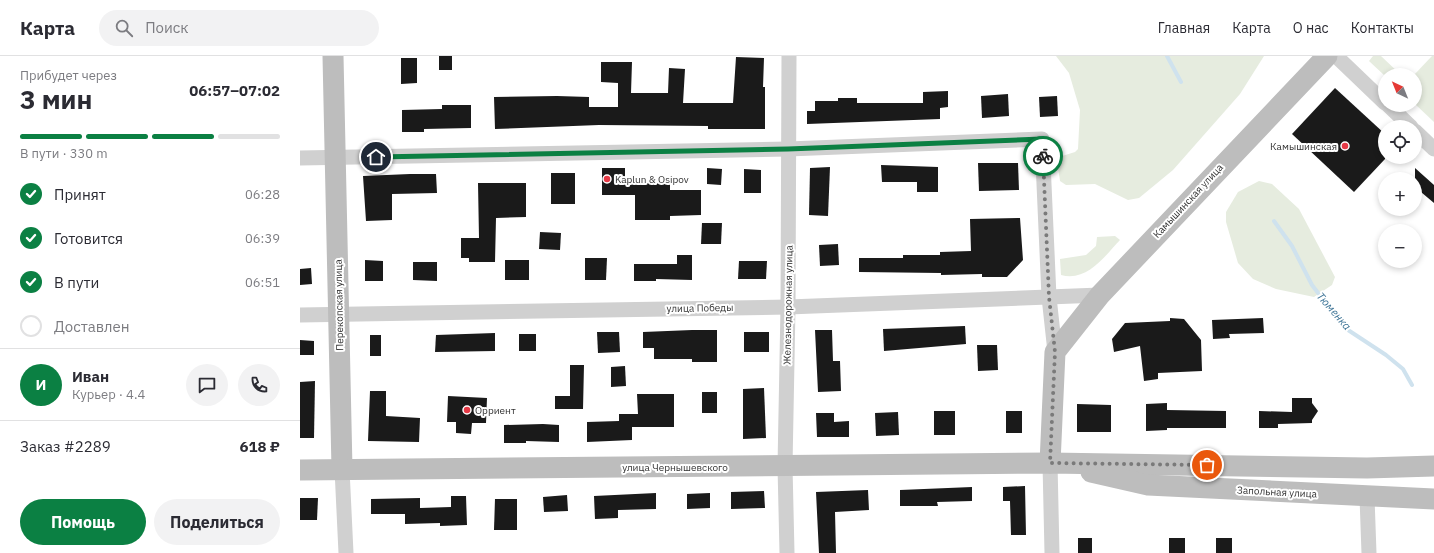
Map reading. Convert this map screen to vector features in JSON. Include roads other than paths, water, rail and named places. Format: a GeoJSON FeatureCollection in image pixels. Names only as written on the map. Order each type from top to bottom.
{"type":"FeatureCollection","features":[{"type":"Feature","properties":{"kind":"street","name":"Перекопская улица"},"geometry":{"type":"LineString","coordinates":[[333,56],[342,469],[346,553]]}},
{"type":"Feature","properties":{"kind":"street","name":"Железнодорожная улица"},"geometry":{"type":"LineString","coordinates":[[787,553],[785,466],[788,307],[789,56]]}},
{"type":"Feature","properties":{"kind":"street","name":"Камышинская улица"},"geometry":{"type":"LineString","coordinates":[[1055,352],[1100,295],[1281,102],[1327,56]]}},
{"type":"Feature","properties":{"kind":"street"},"geometry":{"type":"LineString","coordinates":[[1336,56],[1378,96]]}},
{"type":"Feature","properties":{"kind":"street"},"geometry":{"type":"LineString","coordinates":[[1395,112],[1404,120]]}},
{"type":"Feature","properties":{"kind":"street"},"geometry":{"type":"LineString","coordinates":[[1422,138],[1434,149]]}},
{"type":"Feature","properties":{"kind":"street"},"geometry":{"type":"LineString","coordinates":[[300,158],[788,149],[1042,139],[1049,297],[1055,352],[1050,463],[1052,553]]}},
{"type":"Feature","properties":{"kind":"street","name":"улица Победы"},"geometry":{"type":"LineString","coordinates":[[300,315],[788,307],[1100,295]]}},
{"type":"Feature","properties":{"kind":"street"},"geometry":{"type":"LineString","coordinates":[[1050,463],[1367,468],[1434,466]]}},
{"type":"Feature","properties":{"kind":"street","name":"улица Чернышевского"},"geometry":{"type":"LineString","coordinates":[[300,470],[1050,463]]}},
{"type":"Feature","properties":{"kind":"street","name":"Запольная улица"},"geometry":{"type":"LineString","coordinates":[[1050,463],[1148,485],[1367,497],[1434,499]]}},
{"type":"Feature","properties":{"kind":"street"},"geometry":{"type":"LineString","coordinates":[[1367,497],[1369,553]]}},
{"type":"Feature","properties":{"kind":"waterway","name":"Тюменка"},"geometry":{"type":"LineString","coordinates":[[1167,56],[1181,82]]}},
{"type":"Feature","properties":{"kind":"waterway","name":"Тюменка"},"geometry":{"type":"LineString","coordinates":[[1274,221],[1292,246],[1312,285],[1345,328],[1386,355],[1403,369],[1412,385]]}},
{"type":"Feature","properties":{"kind":"place","name":"Камышинская"},"geometry":{"type":"Point","coordinates":[1345,146]}},
{"type":"Feature","properties":{"kind":"place","name":"Kaplun & Osipov"},"geometry":{"type":"Point","coordinates":[607,179]}},
{"type":"Feature","properties":{"kind":"place","name":"Орриент"},"geometry":{"type":"Point","coordinates":[467,410]}}]}
